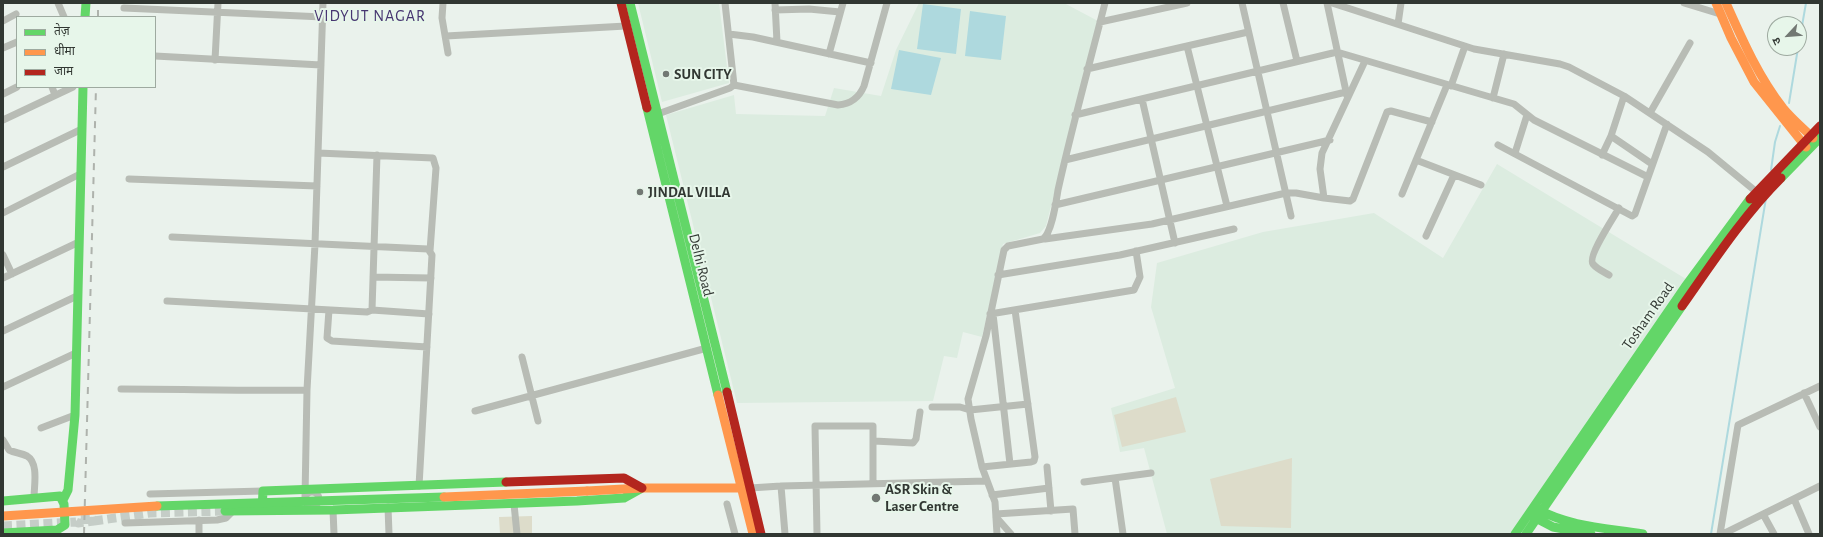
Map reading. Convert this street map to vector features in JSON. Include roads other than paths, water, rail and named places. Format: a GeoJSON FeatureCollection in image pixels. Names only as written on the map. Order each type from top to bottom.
{"type":"FeatureCollection","features":[{"type":"Feature","properties":{"kind":"main road"},"geometry":{"type":"LineString","coordinates":[[83,16],[86,3]]}},
{"type":"Feature","properties":{"kind":"main road","name":"Delhi Road"},"geometry":{"type":"LineString","coordinates":[[621,3],[626,26],[654,115],[746,489],[753,534]]}},
{"type":"Feature","properties":{"kind":"main road","name":"Delhi Road"},"geometry":{"type":"LineString","coordinates":[[630,3],[707,348],[746,489],[761,534]]}},
{"type":"Feature","properties":{"kind":"main road"},"geometry":{"type":"LineString","coordinates":[[1716,3],[1731,38],[1754,82],[1805,146]]}},
{"type":"Feature","properties":{"kind":"main road"},"geometry":{"type":"LineString","coordinates":[[1726,3],[1746,48],[1768,87],[1783,108],[1816,138]]}},
{"type":"Feature","properties":{"kind":"main road"},"geometry":{"type":"LineString","coordinates":[[3,533],[57,530],[65,525],[63,500],[68,490],[75,415],[83,88]]}},
{"type":"Feature","properties":{"kind":"main road","name":"Tosham Road"},"geometry":{"type":"LineString","coordinates":[[1515,534],[1535,513],[1760,194],[1805,146],[1816,138],[1820,126]]}},
{"type":"Feature","properties":{"kind":"main road"},"geometry":{"type":"LineString","coordinates":[[262,510],[263,491],[305,493],[419,486],[624,478],[642,488]]}},
{"type":"Feature","properties":{"kind":"main road"},"geometry":{"type":"LineString","coordinates":[[3,516],[119,508],[492,496],[642,488],[746,489]]}},
{"type":"Feature","properties":{"kind":"main road"},"geometry":{"type":"LineString","coordinates":[[229,511],[318,506],[333,510],[514,504],[624,498],[642,488]]}},
{"type":"Feature","properties":{"kind":"main road"},"geometry":{"type":"LineString","coordinates":[[3,501],[60,496],[63,500]]}},
{"type":"Feature","properties":{"kind":"main road"},"geometry":{"type":"LineString","coordinates":[[1535,513],[1555,527],[1592,534]]}},
{"type":"Feature","properties":{"kind":"main road"},"geometry":{"type":"LineString","coordinates":[[1535,513],[1565,522],[1643,534]]}},
{"type":"Feature","properties":{"kind":"main road","name":"Tosham Road"},"geometry":{"type":"LineString","coordinates":[[1526,534],[1535,513]]}},
{"type":"Feature","properties":{"kind":"street"},"geometry":{"type":"LineString","coordinates":[[58,3],[64,16]]}},
{"type":"Feature","properties":{"kind":"street"},"geometry":{"type":"LineString","coordinates":[[215,60],[218,3]]}},
{"type":"Feature","properties":{"kind":"street"},"geometry":{"type":"LineString","coordinates":[[305,493],[314,492],[319,497],[318,506],[310,506],[306,504],[305,493],[307,390],[315,244],[323,3]]}},
{"type":"Feature","properties":{"kind":"street"},"geometry":{"type":"LineString","coordinates":[[443,3],[442,18],[448,52]]}},
{"type":"Feature","properties":{"kind":"street"},"geometry":{"type":"LineString","coordinates":[[725,3],[734,85]]}},
{"type":"Feature","properties":{"kind":"street"},"geometry":{"type":"LineString","coordinates":[[829,54],[843,3]]}},
{"type":"Feature","properties":{"kind":"street"},"geometry":{"type":"LineString","coordinates":[[654,115],[730,88],[734,85],[838,105],[848,104],[861,93],[871,63],[887,3]]}},
{"type":"Feature","properties":{"kind":"street"},"geometry":{"type":"LineString","coordinates":[[1045,239],[1055,205],[1075,115],[1105,3]]}},
{"type":"Feature","properties":{"kind":"street"},"geometry":{"type":"LineString","coordinates":[[1100,22],[1187,3]]}},
{"type":"Feature","properties":{"kind":"street"},"geometry":{"type":"LineString","coordinates":[[1242,3],[1291,216]]}},
{"type":"Feature","properties":{"kind":"street"},"geometry":{"type":"LineString","coordinates":[[1283,3],[1297,62]]}},
{"type":"Feature","properties":{"kind":"street"},"geometry":{"type":"LineString","coordinates":[[1327,3],[1347,95]]}},
{"type":"Feature","properties":{"kind":"street"},"geometry":{"type":"LineString","coordinates":[[1332,3],[1465,46],[1560,64],[1624,96],[1708,152],[1760,194]]}},
{"type":"Feature","properties":{"kind":"street"},"geometry":{"type":"LineString","coordinates":[[1398,24],[1401,3]]}},
{"type":"Feature","properties":{"kind":"street"},"geometry":{"type":"LineString","coordinates":[[1684,3],[1720,14]]}},
{"type":"Feature","properties":{"kind":"street"},"geometry":{"type":"LineString","coordinates":[[777,42],[775,7],[840,12]]}},
{"type":"Feature","properties":{"kind":"street"},"geometry":{"type":"LineString","coordinates":[[124,8],[322,17]]}},
{"type":"Feature","properties":{"kind":"street"},"geometry":{"type":"LineString","coordinates":[[3,21],[16,14]]}},
{"type":"Feature","properties":{"kind":"street"},"geometry":{"type":"LineString","coordinates":[[446,36],[626,26]]}},
{"type":"Feature","properties":{"kind":"street"},"geometry":{"type":"LineString","coordinates":[[1087,69],[1248,32]]}},
{"type":"Feature","properties":{"kind":"street"},"geometry":{"type":"LineString","coordinates":[[729,34],[777,42],[871,63]]}},
{"type":"Feature","properties":{"kind":"street"},"geometry":{"type":"LineString","coordinates":[[3,48],[16,42]]}},
{"type":"Feature","properties":{"kind":"street"},"geometry":{"type":"LineString","coordinates":[[1650,113],[1690,43]]}},
{"type":"Feature","properties":{"kind":"street"},"geometry":{"type":"LineString","coordinates":[[1187,46],[1227,206]]}},
{"type":"Feature","properties":{"kind":"street"},"geometry":{"type":"LineString","coordinates":[[1402,194],[1465,46]]}},
{"type":"Feature","properties":{"kind":"street"},"geometry":{"type":"LineString","coordinates":[[1075,115],[1337,52],[1514,104],[1534,120],[1648,177]]}},
{"type":"Feature","properties":{"kind":"street"},"geometry":{"type":"LineString","coordinates":[[1493,98],[1504,54]]}},
{"type":"Feature","properties":{"kind":"street"},"geometry":{"type":"LineString","coordinates":[[156,56],[321,66]]}},
{"type":"Feature","properties":{"kind":"street"},"geometry":{"type":"LineString","coordinates":[[1324,198],[1320,169],[1322,153],[1330,140],[1347,95],[1365,60]]}},
{"type":"Feature","properties":{"kind":"street"},"geometry":{"type":"LineString","coordinates":[[3,94],[16,88]]}},
{"type":"Feature","properties":{"kind":"street"},"geometry":{"type":"LineString","coordinates":[[52,88],[55,96]]}},
{"type":"Feature","properties":{"kind":"street"},"geometry":{"type":"LineString","coordinates":[[3,120],[71,88]]}},
{"type":"Feature","properties":{"kind":"street"},"geometry":{"type":"LineString","coordinates":[[1065,160],[1267,111],[1347,95]]}},
{"type":"Feature","properties":{"kind":"street"},"geometry":{"type":"LineString","coordinates":[[1602,155],[1611,136],[1624,96]]}},
{"type":"Feature","properties":{"kind":"street"},"geometry":{"type":"LineString","coordinates":[[1142,99],[1174,243]]}},
{"type":"Feature","properties":{"kind":"street"},"geometry":{"type":"LineString","coordinates":[[997,534],[996,516],[992,494],[982,467],[970,410],[969,393],[992,314],[998,275],[1005,247],[1045,239],[1169,220],[1286,193],[1351,200],[1387,112],[1391,111],[1432,122]]}},
{"type":"Feature","properties":{"kind":"street"},"geometry":{"type":"LineString","coordinates":[[1515,153],[1527,114]]}},
{"type":"Feature","properties":{"kind":"street"},"geometry":{"type":"LineString","coordinates":[[1498,145],[1632,216],[1635,214],[1667,124]]}},
{"type":"Feature","properties":{"kind":"street"},"geometry":{"type":"LineString","coordinates":[[3,167],[82,129]]}},
{"type":"Feature","properties":{"kind":"street"},"geometry":{"type":"LineString","coordinates":[[1611,136],[1652,164]]}},
{"type":"Feature","properties":{"kind":"street"},"geometry":{"type":"LineString","coordinates":[[1055,205],[1330,140]]}},
{"type":"Feature","properties":{"kind":"street"},"geometry":{"type":"LineString","coordinates":[[318,153],[433,158],[436,168],[430,251],[432,255],[431,278],[419,486]]}},
{"type":"Feature","properties":{"kind":"street"},"geometry":{"type":"LineString","coordinates":[[372,310],[377,155]]}},
{"type":"Feature","properties":{"kind":"street"},"geometry":{"type":"LineString","coordinates":[[1416,160],[1481,185]]}},
{"type":"Feature","properties":{"kind":"street"},"geometry":{"type":"LineString","coordinates":[[3,212],[80,174]]}},
{"type":"Feature","properties":{"kind":"street"},"geometry":{"type":"LineString","coordinates":[[1426,236],[1454,175]]}},
{"type":"Feature","properties":{"kind":"street"},"geometry":{"type":"LineString","coordinates":[[129,179],[317,186]]}},
{"type":"Feature","properties":{"kind":"street"},"geometry":{"type":"LineString","coordinates":[[1609,275],[1593,264],[1592,260],[1601,238],[1618,208]]}},
{"type":"Feature","properties":{"kind":"street"},"geometry":{"type":"LineString","coordinates":[[998,275],[1136,251],[1234,229]]}},
{"type":"Feature","properties":{"kind":"street"},"geometry":{"type":"LineString","coordinates":[[172,237],[430,251]]}},
{"type":"Feature","properties":{"kind":"street"},"geometry":{"type":"LineString","coordinates":[[3,278],[79,242]]}},
{"type":"Feature","properties":{"kind":"street"},"geometry":{"type":"LineString","coordinates":[[992,314],[1134,290],[1140,277],[1136,251]]}},
{"type":"Feature","properties":{"kind":"street"},"geometry":{"type":"LineString","coordinates":[[3,255],[12,274]]}},
{"type":"Feature","properties":{"kind":"street"},"geometry":{"type":"LineString","coordinates":[[373,277],[431,278]]}},
{"type":"Feature","properties":{"kind":"street"},"geometry":{"type":"LineString","coordinates":[[3,331],[77,296]]}},
{"type":"Feature","properties":{"kind":"street"},"geometry":{"type":"LineString","coordinates":[[167,301],[429,314]]}},
{"type":"Feature","properties":{"kind":"street"},"geometry":{"type":"LineString","coordinates":[[329,310],[328,338],[332,341],[427,347]]}},
{"type":"Feature","properties":{"kind":"street"},"geometry":{"type":"LineString","coordinates":[[982,467],[1034,461],[1015,310]]}},
{"type":"Feature","properties":{"kind":"street"},"geometry":{"type":"LineString","coordinates":[[992,314],[1010,464]]}},
{"type":"Feature","properties":{"kind":"street"},"geometry":{"type":"LineString","coordinates":[[475,411],[707,348]]}},
{"type":"Feature","properties":{"kind":"street"},"geometry":{"type":"LineString","coordinates":[[3,387],[76,353]]}},
{"type":"Feature","properties":{"kind":"street"},"geometry":{"type":"LineString","coordinates":[[522,357],[538,421]]}},
{"type":"Feature","properties":{"kind":"street"},"geometry":{"type":"LineString","coordinates":[[1721,534],[1738,425],[1820,386]]}},
{"type":"Feature","properties":{"kind":"street"},"geometry":{"type":"LineString","coordinates":[[121,389],[227,388],[258,391],[307,390]]}},
{"type":"Feature","properties":{"kind":"street"},"geometry":{"type":"LineString","coordinates":[[1804,393],[1820,427]]}},
{"type":"Feature","properties":{"kind":"street"},"geometry":{"type":"LineString","coordinates":[[932,407],[960,407],[970,410],[1028,404]]}},
{"type":"Feature","properties":{"kind":"street"},"geometry":{"type":"LineString","coordinates":[[874,441],[913,443],[916,439],[920,412]]}},
{"type":"Feature","properties":{"kind":"street"},"geometry":{"type":"LineString","coordinates":[[41,428],[75,415]]}},
{"type":"Feature","properties":{"kind":"street"},"geometry":{"type":"LineString","coordinates":[[817,534],[815,426],[872,425],[874,428],[873,483]]}},
{"type":"Feature","properties":{"kind":"street"},"geometry":{"type":"LineString","coordinates":[[3,440],[5,449],[32,460],[34,467],[34,498]]}},
{"type":"Feature","properties":{"kind":"street"},"geometry":{"type":"LineString","coordinates":[[1046,467],[1051,511]]}},
{"type":"Feature","properties":{"kind":"street"},"geometry":{"type":"LineString","coordinates":[[1084,482],[1151,473]]}},
{"type":"Feature","properties":{"kind":"street"},"geometry":{"type":"LineString","coordinates":[[1114,478],[1123,534]]}},
{"type":"Feature","properties":{"kind":"street"},"geometry":{"type":"LineString","coordinates":[[746,489],[781,486],[987,481]]}},
{"type":"Feature","properties":{"kind":"street"},"geometry":{"type":"LineString","coordinates":[[781,486],[785,534]]}},
{"type":"Feature","properties":{"kind":"street"},"geometry":{"type":"LineString","coordinates":[[1721,534],[1820,486]]}},
{"type":"Feature","properties":{"kind":"street"},"geometry":{"type":"LineString","coordinates":[[992,494],[1049,488]]}},
{"type":"Feature","properties":{"kind":"street"},"geometry":{"type":"LineString","coordinates":[[150,494],[263,491]]}},
{"type":"Feature","properties":{"kind":"street"},"geometry":{"type":"LineString","coordinates":[[1794,499],[1809,534]]}},
{"type":"Feature","properties":{"kind":"street"},"geometry":{"type":"LineString","coordinates":[[514,504],[517,534]]}},
{"type":"Feature","properties":{"kind":"street"},"geometry":{"type":"LineString","coordinates":[[727,504],[735,534]]}},
{"type":"Feature","properties":{"kind":"street"},"geometry":{"type":"LineString","coordinates":[[388,507],[389,534]]}},
{"type":"Feature","properties":{"kind":"street"},"geometry":{"type":"LineString","coordinates":[[333,510],[334,534]]}},
{"type":"Feature","properties":{"kind":"street"},"geometry":{"type":"LineString","coordinates":[[996,516],[1074,510],[1076,534]]}},
{"type":"Feature","properties":{"kind":"street"},"geometry":{"type":"LineString","coordinates":[[125,523],[226,518],[229,511]]}},
{"type":"Feature","properties":{"kind":"street"},"geometry":{"type":"LineString","coordinates":[[1763,514],[1774,534]]}},
{"type":"Feature","properties":{"kind":"street"},"geometry":{"type":"LineString","coordinates":[[996,516],[1011,534]]}},
{"type":"Feature","properties":{"kind":"street"},"geometry":{"type":"LineString","coordinates":[[199,520],[199,534]]}},
{"type":"Feature","properties":{"kind":"water"},"geometry":{"type":"Polygon","coordinates":[[[923,4],[961,9],[956,54],[917,49],[923,4]]]}},
{"type":"Feature","properties":{"kind":"water"},"geometry":{"type":"Polygon","coordinates":[[[970,11],[1006,16],[1001,60],[965,56],[970,11]]]}},
{"type":"Feature","properties":{"kind":"water"},"geometry":{"type":"Polygon","coordinates":[[[899,50],[941,58],[931,95],[891,89],[899,50]]]}},
{"type":"Feature","properties":{"kind":"waterway"},"geometry":{"type":"LineString","coordinates":[[1804,16],[1806,3]]}},
{"type":"Feature","properties":{"kind":"waterway"},"geometry":{"type":"LineString","coordinates":[[1789,103],[1797,56]]}},
{"type":"Feature","properties":{"kind":"waterway"},"geometry":{"type":"LineString","coordinates":[[1771,170],[1775,142],[1780,126]]}},
{"type":"Feature","properties":{"kind":"waterway"},"geometry":{"type":"LineString","coordinates":[[1711,534],[1766,198]]}},
{"type":"Feature","properties":{"kind":"tunnel"},"geometry":{"type":"LineString","coordinates":[[94,521],[150,513],[225,511]]}},
{"type":"Feature","properties":{"kind":"tunnel"},"geometry":{"type":"LineString","coordinates":[[92,519],[94,521],[76,522],[78,520],[92,519]]}},
{"type":"Feature","properties":{"kind":"tunnel"},"geometry":{"type":"LineString","coordinates":[[3,526],[76,522]]}},
{"type":"Feature","properties":{"kind":"railway"},"geometry":{"type":"LineString","coordinates":[[98,3],[98,16]]}},
{"type":"Feature","properties":{"kind":"railway"},"geometry":{"type":"LineString","coordinates":[[84,534],[96,88]]}},
{"type":"Feature","properties":{"kind":"place","name":"SUN CITY"},"geometry":{"type":"Point","coordinates":[666,74]}},
{"type":"Feature","properties":{"kind":"place","name":"JINDAL VILLA"},"geometry":{"type":"Point","coordinates":[640,192]}},
{"type":"Feature","properties":{"kind":"place","name":"ASR Skin & Laser Centre"},"geometry":{"type":"Point","coordinates":[876,498]}},
{"type":"Feature","properties":{"kind":"district","name":"VIDYUT NAGAR"},"geometry":{"type":"Point","coordinates":[370,16]}}]}
